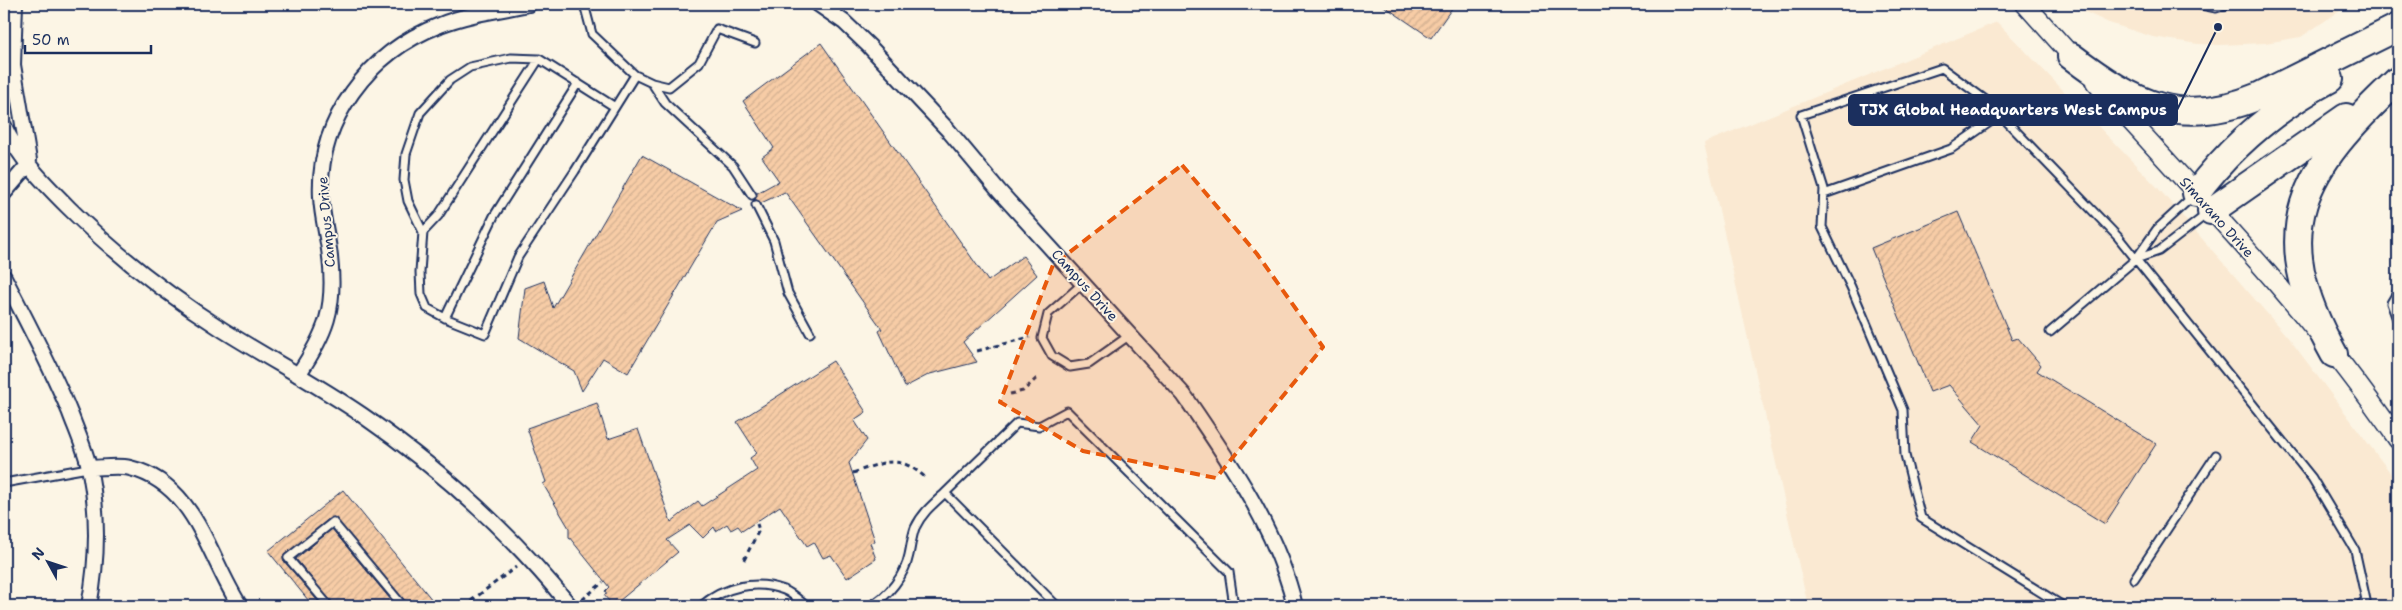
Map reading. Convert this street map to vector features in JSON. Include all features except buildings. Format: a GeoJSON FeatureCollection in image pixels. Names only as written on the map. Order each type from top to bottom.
{"type":"FeatureCollection","features":[{"type":"Feature","properties":{"kind":"highway"},"geometry":{"type":"LineString","coordinates":[[2071,56],[2115,88],[2146,103],[2177,110],[2206,112],[2237,105],[2259,96],[2398,27]]}},
{"type":"Feature","properties":{"kind":"highway"},"geometry":{"type":"LineString","coordinates":[[2204,202],[2223,160],[2286,106],[2314,88],[2398,41]]}},
{"type":"Feature","properties":{"kind":"highway"},"geometry":{"type":"LineString","coordinates":[[2204,202],[2274,169],[2398,80]]}},
{"type":"Feature","properties":{"kind":"highway"},"geometry":{"type":"LineString","coordinates":[[2334,354],[2314,316],[2300,274],[2297,236],[2300,212],[2309,186],[2328,154],[2349,129],[2398,80]]}},
{"type":"Feature","properties":{"kind":"street"},"geometry":{"type":"LineString","coordinates":[[4,193],[29,164],[13,64],[15,4]]}},
{"type":"Feature","properties":{"kind":"street","name":"Campus Drive"},"geometry":{"type":"LineString","coordinates":[[298,375],[325,330],[330,310],[330,256],[321,198],[321,170],[326,144],[339,114],[358,83],[384,56],[407,40],[441,24],[528,4]]}},
{"type":"Feature","properties":{"kind":"street","name":"Campus Drive"},"geometry":{"type":"LineString","coordinates":[[818,4],[844,22],[880,57],[948,130],[999,191],[1184,395],[1228,462],[1264,526],[1279,558],[1295,606]]}},
{"type":"Feature","properties":{"kind":"street","name":"Simarano Drive"},"geometry":{"type":"LineString","coordinates":[[2025,4],[2271,278],[2334,354],[2398,440]]}},
{"type":"Feature","properties":{"kind":"street"},"geometry":{"type":"LineString","coordinates":[[4,126],[29,164],[52,191],[88,227],[154,281],[221,328],[381,429],[434,471],[525,553],[575,603]]}},
{"type":"Feature","properties":{"kind":"street"},"geometry":{"type":"LineString","coordinates":[[4,277],[46,357],[75,427],[88,468],[94,500],[96,538],[95,576],[89,606]]}},
{"type":"Feature","properties":{"kind":"street"},"geometry":{"type":"LineString","coordinates":[[88,468],[129,467],[153,476],[170,490],[191,511],[226,583],[240,606]]}},
{"type":"Feature","properties":{"kind":"lane"},"geometry":{"type":"LineString","coordinates":[[584,4],[592,34],[635,75],[652,84],[669,87],[699,63],[716,29],[755,43]]}},
{"type":"Feature","properties":{"kind":"lane"},"geometry":{"type":"LineString","coordinates":[[2197,4],[2216,8],[2228,4]]}},
{"type":"Feature","properties":{"kind":"lane"},"geometry":{"type":"LineString","coordinates":[[615,107],[539,59],[512,58],[470,66],[450,80],[420,113],[406,154],[404,180],[408,201],[423,232],[420,272],[421,294],[427,308],[445,318],[485,334],[518,256],[615,107],[635,75]]}},
{"type":"Feature","properties":{"kind":"lane"},"geometry":{"type":"LineString","coordinates":[[423,232],[438,216],[539,59]]}},
{"type":"Feature","properties":{"kind":"lane"},"geometry":{"type":"LineString","coordinates":[[2063,606],[1922,518],[1905,455],[1903,410],[1851,287],[1822,227],[1824,194],[1800,115],[1942,68],[1987,101],[2118,237],[2312,478],[2355,550],[2366,600],[2359,606]]}},
{"type":"Feature","properties":{"kind":"lane"},"geometry":{"type":"LineString","coordinates":[[445,318],[494,216],[578,84]]}},
{"type":"Feature","properties":{"kind":"lane"},"geometry":{"type":"LineString","coordinates":[[652,84],[666,103],[733,166],[752,195]]}},
{"type":"Feature","properties":{"kind":"lane"},"geometry":{"type":"LineString","coordinates":[[1824,194],[1951,149],[2000,115]]}},
{"type":"Feature","properties":{"kind":"lane"},"geometry":{"type":"LineString","coordinates":[[2136,259],[2164,248],[2204,202]]}},
{"type":"Feature","properties":{"kind":"lane"},"geometry":{"type":"LineString","coordinates":[[2050,332],[2136,259],[2156,229],[2204,202]]}},
{"type":"Feature","properties":{"kind":"lane"},"geometry":{"type":"LineString","coordinates":[[756,205],[774,241],[788,293],[810,333]]}},
{"type":"Feature","properties":{"kind":"lane"},"geometry":{"type":"LineString","coordinates":[[1082,284],[1048,314],[1042,338],[1052,356],[1070,367],[1089,364],[1130,335]]}},
{"type":"Feature","properties":{"kind":"lane"},"geometry":{"type":"LineString","coordinates":[[2398,290],[2391,303],[2398,322]]}},
{"type":"Feature","properties":{"kind":"lane"},"geometry":{"type":"LineString","coordinates":[[870,606],[880,602],[896,583],[909,558],[914,530],[926,509],[1017,423],[1039,426],[1068,411],[1229,572],[1234,606]]}},
{"type":"Feature","properties":{"kind":"lane"},"geometry":{"type":"LineString","coordinates":[[2134,578],[2216,455]]}},
{"type":"Feature","properties":{"kind":"lane"},"geometry":{"type":"LineString","coordinates":[[4,483],[88,468]]}},
{"type":"Feature","properties":{"kind":"lane"},"geometry":{"type":"LineString","coordinates":[[945,493],[1057,606]]}},
{"type":"Feature","properties":{"kind":"lane"},"geometry":{"type":"LineString","coordinates":[[329,606],[288,558],[333,522],[403,606]]}},
{"type":"Feature","properties":{"kind":"lane"},"geometry":{"type":"LineString","coordinates":[[701,606],[728,588],[756,584],[786,590],[806,606]]}},
{"type":"Feature","properties":{"kind":"path"},"geometry":{"type":"LineString","coordinates":[[977,351],[1030,337]]}},
{"type":"Feature","properties":{"kind":"path"},"geometry":{"type":"LineString","coordinates":[[1010,394],[1023,391],[1038,377]]}},
{"type":"Feature","properties":{"kind":"path"},"geometry":{"type":"LineString","coordinates":[[853,473],[898,461],[916,469],[926,478]]}},
{"type":"Feature","properties":{"kind":"path"},"geometry":{"type":"LineString","coordinates":[[744,560],[759,530],[757,524]]}},
{"type":"Feature","properties":{"kind":"path"},"geometry":{"type":"LineString","coordinates":[[464,606],[516,566]]}},
{"type":"Feature","properties":{"kind":"path"},"geometry":{"type":"LineString","coordinates":[[575,603],[603,582]]}},
{"type":"Feature","properties":{"kind":"highlighted area"},"geometry":{"type":"Polygon","coordinates":[[[1182,165],[1257,254],[1323,347],[1216,478],[1083,451],[1000,402],[1053,265],[1182,165]]]}},
{"type":"Feature","properties":{"kind":"shaded area"},"geometry":{"type":"Polygon","coordinates":[[[2068,4],[2350,4],[2301,37],[2265,43],[2220,45],[2198,44],[2153,37],[2109,23],[2068,4]]]}},
{"type":"Feature","properties":{"kind":"shaded area"},"geometry":{"type":"Polygon","coordinates":[[[1997,22],[2158,188],[2291,341],[2389,471],[2398,486],[2398,606],[1808,606],[1704,143],[1997,22]]]}},
{"type":"Feature","properties":{"kind":"place","name":"TJX Global Headquarters West Campus"},"geometry":{"type":"Point","coordinates":[2218,27]}}]}
